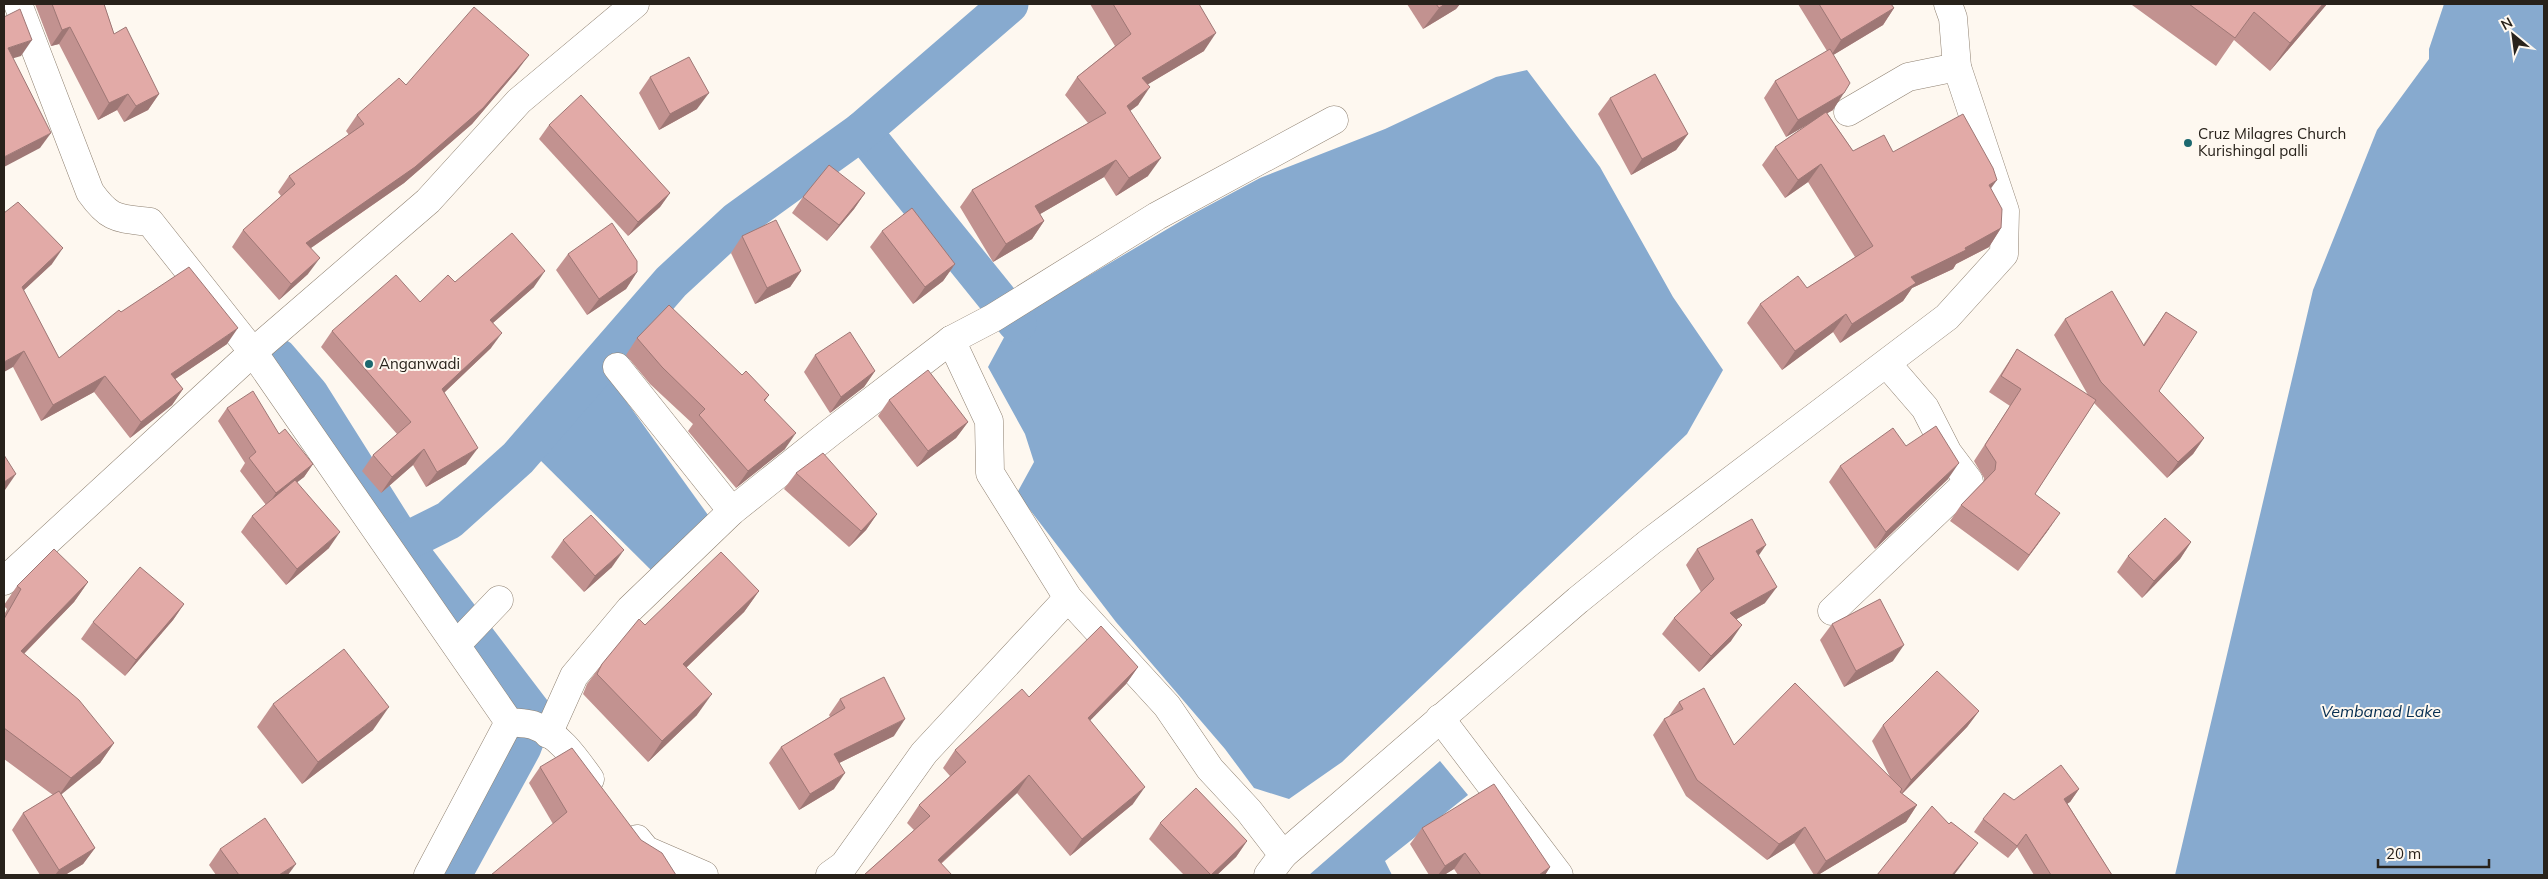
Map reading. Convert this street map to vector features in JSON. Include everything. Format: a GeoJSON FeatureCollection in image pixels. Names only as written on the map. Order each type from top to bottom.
{"type":"FeatureCollection","features":[{"type":"Feature","properties":{"kind":"street"},"geometry":{"type":"LineString","coordinates":[[18,4],[90,192],[102,209],[114,217],[150,222],[253,352],[457,644],[509,722],[533,725],[556,738],[572,754],[607,801]]}},
{"type":"Feature","properties":{"kind":"street"},"geometry":{"type":"LineString","coordinates":[[4,582],[253,352],[428,202],[520,101],[635,4]]}},
{"type":"Feature","properties":{"kind":"street"},"geometry":{"type":"LineString","coordinates":[[951,340],[989,421],[990,473],[1068,598],[1167,706],[1210,768],[1249,811],[1276,865],[1440,718],[1651,541],[1888,364],[1946,317],[2004,254],[2005,211],[1957,67],[1952,18],[1948,4]]}},
{"type":"Feature","properties":{"kind":"street"},"geometry":{"type":"LineString","coordinates":[[1848,112],[1908,77],[1957,67]]}},
{"type":"Feature","properties":{"kind":"street"},"geometry":{"type":"LineString","coordinates":[[548,734],[574,676],[630,609],[732,511],[951,340],[986,322],[1157,216],[1334,120]]}},
{"type":"Feature","properties":{"kind":"street"},"geometry":{"type":"LineString","coordinates":[[1832,611],[1970,481],[1948,453],[1925,408],[1888,364]]}},
{"type":"Feature","properties":{"kind":"street"},"geometry":{"type":"LineString","coordinates":[[616,367],[732,511]]}},
{"type":"Feature","properties":{"kind":"street"},"geometry":{"type":"LineString","coordinates":[[830,875],[844,865],[924,754],[1068,598]]}},
{"type":"Feature","properties":{"kind":"street"},"geometry":{"type":"LineString","coordinates":[[457,644],[499,600]]}},
{"type":"Feature","properties":{"kind":"street"},"geometry":{"type":"LineString","coordinates":[[1440,718],[1559,875]]}},
{"type":"Feature","properties":{"kind":"street"},"geometry":{"type":"LineString","coordinates":[[428,875],[509,722]]}},
{"type":"Feature","properties":{"kind":"street"},"geometry":{"type":"LineString","coordinates":[[624,823],[646,850],[704,875]]}},
{"type":"Feature","properties":{"kind":"water","name":"Vembanad Lake"},"geometry":{"type":"Polygon","coordinates":[[[2444,4],[2544,4],[2544,875],[2175,875],[2313,290],[2377,130],[2429,59],[2429,49],[2444,4]]]}},
{"type":"Feature","properties":{"kind":"water"},"geometry":{"type":"Polygon","coordinates":[[[1527,70],[1600,167],[1673,297],[1723,370],[1687,434],[1342,762],[1289,799],[1254,788],[1225,749],[1116,622],[1017,493],[1034,462],[1025,434],[988,367],[1008,330],[1039,305],[1191,215],[1260,178],[1385,129],[1496,77],[1527,70]]]}},
{"type":"Feature","properties":{"kind":"water"},"geometry":{"type":"Polygon","coordinates":[[[606,373],[713,522],[652,571],[531,451],[606,373]]]}},
{"type":"Feature","properties":{"kind":"water"},"geometry":{"type":"Polygon","coordinates":[[[1440,761],[1468,795],[1385,861],[1392,875],[1309,875],[1440,761]]]}},
{"type":"Feature","properties":{"kind":"building"},"geometry":{"type":"Polygon","coordinates":[[[52,4],[104,4],[114,34],[126,27],[159,94],[136,106],[128,94],[109,103],[70,27],[62,30],[52,4]]]}},
{"type":"Feature","properties":{"kind":"building"},"geometry":{"type":"Polygon","coordinates":[[[1113,4],[1199,4],[1216,33],[1142,78],[1150,87],[1127,106],[1161,158],[1129,178],[1116,160],[1035,206],[1044,221],[1006,244],[972,190],[1106,113],[1077,77],[1131,34],[1113,4]]]}},
{"type":"Feature","properties":{"kind":"building"},"geometry":{"type":"Polygon","coordinates":[[[1436,4],[1445,4],[1439,8],[1436,4]]]}},
{"type":"Feature","properties":{"kind":"building"},"geometry":{"type":"Polygon","coordinates":[[[1819,4],[1891,4],[1894,8],[1841,40],[1819,4]]]}},
{"type":"Feature","properties":{"kind":"building"},"geometry":{"type":"Polygon","coordinates":[[[2189,4],[2323,4],[2290,43],[2254,12],[2235,38],[2189,4]]]}},
{"type":"Feature","properties":{"kind":"building"},"geometry":{"type":"Polygon","coordinates":[[[474,7],[529,55],[483,108],[415,167],[306,243],[320,258],[291,284],[243,230],[295,184],[289,176],[364,124],[357,115],[399,78],[406,85],[474,7]]]}},
{"type":"Feature","properties":{"kind":"building"},"geometry":{"type":"Polygon","coordinates":[[[20,9],[32,40],[8,48],[51,133],[4,157],[4,17],[20,9]]]}},
{"type":"Feature","properties":{"kind":"building"},"geometry":{"type":"Polygon","coordinates":[[[1830,49],[1850,83],[1844,93],[1798,120],[1775,81],[1830,49]]]}},
{"type":"Feature","properties":{"kind":"building"},"geometry":{"type":"Polygon","coordinates":[[[689,57],[709,93],[670,114],[650,77],[689,57]]]}},
{"type":"Feature","properties":{"kind":"building"},"geometry":{"type":"Polygon","coordinates":[[[1655,74],[1688,134],[1642,159],[1610,98],[1655,74]]]}},
{"type":"Feature","properties":{"kind":"building"},"geometry":{"type":"Polygon","coordinates":[[[581,95],[670,193],[638,222],[549,125],[581,95]]]}},
{"type":"Feature","properties":{"kind":"building"},"geometry":{"type":"Polygon","coordinates":[[[1826,112],[1853,151],[1884,135],[1893,152],[1963,114],[1993,168],[1997,180],[1989,185],[2002,209],[2001,228],[1965,248],[1966,250],[1911,277],[1916,283],[1852,324],[1846,314],[1795,351],[1760,304],[1798,276],[1807,288],[1873,246],[1821,164],[1798,180],[1775,147],[1826,112]]]}},
{"type":"Feature","properties":{"kind":"building"},"geometry":{"type":"Polygon","coordinates":[[[829,165],[865,193],[839,225],[803,197],[829,165]]]}},
{"type":"Feature","properties":{"kind":"building"},"geometry":{"type":"Polygon","coordinates":[[[18,202],[63,248],[22,287],[59,358],[119,310],[121,312],[189,267],[238,328],[171,374],[183,389],[141,422],[105,376],[53,405],[24,351],[4,362],[4,213],[18,202]]]}},
{"type":"Feature","properties":{"kind":"building"},"geometry":{"type":"Polygon","coordinates":[[[912,208],[955,264],[925,287],[882,231],[912,208]]]}},
{"type":"Feature","properties":{"kind":"building"},"geometry":{"type":"Polygon","coordinates":[[[776,220],[801,271],[767,288],[742,236],[776,220]]]}},
{"type":"Feature","properties":{"kind":"building"},"geometry":{"type":"Polygon","coordinates":[[[612,223],[637,261],[637,272],[599,299],[568,254],[612,223]]]}},
{"type":"Feature","properties":{"kind":"building"},"geometry":{"type":"Polygon","coordinates":[[[512,233],[545,271],[490,320],[502,333],[442,389],[478,448],[437,472],[424,449],[392,477],[373,455],[411,422],[332,331],[396,275],[420,302],[448,275],[455,282],[512,233]]]}},
{"type":"Feature","properties":{"kind":"building"},"geometry":{"type":"Polygon","coordinates":[[[2112,291],[2144,346],[2166,312],[2197,332],[2159,391],[2204,438],[2178,462],[2101,382],[2065,319],[2112,291]]]}},
{"type":"Feature","properties":{"kind":"building"},"geometry":{"type":"Polygon","coordinates":[[[669,305],[742,375],[746,371],[769,395],[764,400],[796,433],[748,471],[699,415],[705,409],[662,367],[637,338],[669,305]]]}},
{"type":"Feature","properties":{"kind":"building"},"geometry":{"type":"Polygon","coordinates":[[[850,332],[875,371],[841,397],[815,355],[850,332]]]}},
{"type":"Feature","properties":{"kind":"building"},"geometry":{"type":"Polygon","coordinates":[[[2017,349],[2096,400],[2035,494],[2060,513],[2029,555],[1961,505],[1995,470],[1996,462],[1985,445],[2021,389],[2001,376],[2017,349]]]}},
{"type":"Feature","properties":{"kind":"building"},"geometry":{"type":"Polygon","coordinates":[[[928,370],[968,422],[928,451],[889,400],[928,370]]]}},
{"type":"Feature","properties":{"kind":"building"},"geometry":{"type":"Polygon","coordinates":[[[253,391],[279,434],[285,429],[313,464],[276,493],[249,458],[256,452],[227,408],[253,391]]]}},
{"type":"Feature","properties":{"kind":"building"},"geometry":{"type":"Polygon","coordinates":[[[1936,426],[1959,463],[1886,532],[1840,466],[1893,428],[1906,446],[1936,426]]]}},
{"type":"Feature","properties":{"kind":"building"},"geometry":{"type":"Polygon","coordinates":[[[823,453],[877,514],[861,531],[796,473],[823,453]]]}},
{"type":"Feature","properties":{"kind":"building"},"geometry":{"type":"Polygon","coordinates":[[[4,455],[16,474],[4,482],[4,455]]]}},
{"type":"Feature","properties":{"kind":"building"},"geometry":{"type":"Polygon","coordinates":[[[295,480],[340,532],[297,569],[252,516],[295,480]]]}},
{"type":"Feature","properties":{"kind":"building"},"geometry":{"type":"Polygon","coordinates":[[[591,515],[624,550],[595,576],[563,540],[591,515]]]}},
{"type":"Feature","properties":{"kind":"building"},"geometry":{"type":"Polygon","coordinates":[[[2165,518],[2191,542],[2154,581],[2128,556],[2165,518]]]}},
{"type":"Feature","properties":{"kind":"building"},"geometry":{"type":"Polygon","coordinates":[[[1752,519],[1766,545],[1756,551],[1777,587],[1730,613],[1742,625],[1711,656],[1674,618],[1714,579],[1697,549],[1752,519]]]}},
{"type":"Feature","properties":{"kind":"building"},"geometry":{"type":"Polygon","coordinates":[[[54,549],[88,582],[21,651],[79,700],[114,743],[71,778],[4,728],[4,619],[21,589],[17,586],[54,549]]]}},
{"type":"Feature","properties":{"kind":"building"},"geometry":{"type":"Polygon","coordinates":[[[721,552],[759,591],[683,664],[712,694],[662,741],[597,674],[602,664],[639,619],[645,625],[721,552]]]}},
{"type":"Feature","properties":{"kind":"building"},"geometry":{"type":"Polygon","coordinates":[[[140,567],[184,604],[136,660],[93,622],[140,567]]]}},
{"type":"Feature","properties":{"kind":"building"},"geometry":{"type":"Polygon","coordinates":[[[1880,599],[1904,645],[1856,671],[1832,624],[1880,599]]]}},
{"type":"Feature","properties":{"kind":"building"},"geometry":{"type":"Polygon","coordinates":[[[1101,626],[1138,667],[1088,718],[1145,787],[1082,839],[1029,775],[938,860],[952,875],[864,875],[930,816],[919,805],[966,762],[955,750],[1022,689],[1029,697],[1101,626]]]}},
{"type":"Feature","properties":{"kind":"building"},"geometry":{"type":"Polygon","coordinates":[[[344,649],[389,707],[318,762],[273,704],[344,649]]]}},
{"type":"Feature","properties":{"kind":"building"},"geometry":{"type":"Polygon","coordinates":[[[1937,671],[1979,711],[1911,780],[1883,725],[1937,671]]]}},
{"type":"Feature","properties":{"kind":"building"},"geometry":{"type":"Polygon","coordinates":[[[884,677],[905,719],[834,754],[845,773],[810,794],[781,747],[845,708],[840,699],[884,677]]]}},
{"type":"Feature","properties":{"kind":"building"},"geometry":{"type":"Polygon","coordinates":[[[1795,683],[1902,789],[1900,792],[1917,805],[1826,861],[1805,827],[1779,844],[1697,780],[1664,719],[1683,709],[1679,702],[1704,688],[1734,745],[1795,683]]]}},
{"type":"Feature","properties":{"kind":"building"},"geometry":{"type":"Polygon","coordinates":[[[572,748],[641,840],[662,853],[676,875],[491,875],[567,812],[540,767],[572,748]]]}},
{"type":"Feature","properties":{"kind":"building"},"geometry":{"type":"Polygon","coordinates":[[[2061,765],[2079,789],[2064,799],[2112,875],[2051,875],[2026,834],[2017,846],[1983,819],[2004,793],[2014,800],[2061,765]]]}},
{"type":"Feature","properties":{"kind":"building"},"geometry":{"type":"Polygon","coordinates":[[[1494,784],[1550,867],[1539,875],[1481,875],[1465,853],[1445,866],[1422,828],[1494,784]]]}},
{"type":"Feature","properties":{"kind":"building"},"geometry":{"type":"Polygon","coordinates":[[[1196,788],[1247,841],[1211,875],[1160,823],[1196,788]]]}},
{"type":"Feature","properties":{"kind":"building"},"geometry":{"type":"Polygon","coordinates":[[[59,791],[95,848],[59,870],[23,813],[59,791]]]}},
{"type":"Feature","properties":{"kind":"building"},"geometry":{"type":"Polygon","coordinates":[[[1932,806],[1949,824],[1951,822],[1978,843],[1952,875],[1877,875],[1932,806]]]}},
{"type":"Feature","properties":{"kind":"building"},"geometry":{"type":"Polygon","coordinates":[[[265,818],[296,864],[279,875],[239,875],[220,849],[265,818]]]}},
{"type":"Feature","properties":{"kind":"waterway"},"geometry":{"type":"LineString","coordinates":[[403,543],[449,520],[518,458],[671,282],[737,221],[862,131],[1009,4]]}},
{"type":"Feature","properties":{"kind":"waterway"},"geometry":{"type":"LineString","coordinates":[[862,131],[1017,323]]}},
{"type":"Feature","properties":{"kind":"waterway"},"geometry":{"type":"LineString","coordinates":[[278,358],[309,394],[403,543],[534,715],[522,747],[452,875]]}},
{"type":"Feature","properties":{"kind":"place","name":"Cruz Milagres Church Kurishingal palli"},"geometry":{"type":"Point","coordinates":[2188,143]}},
{"type":"Feature","properties":{"kind":"place","name":"Anganwadi"},"geometry":{"type":"Point","coordinates":[369,364]}}]}
